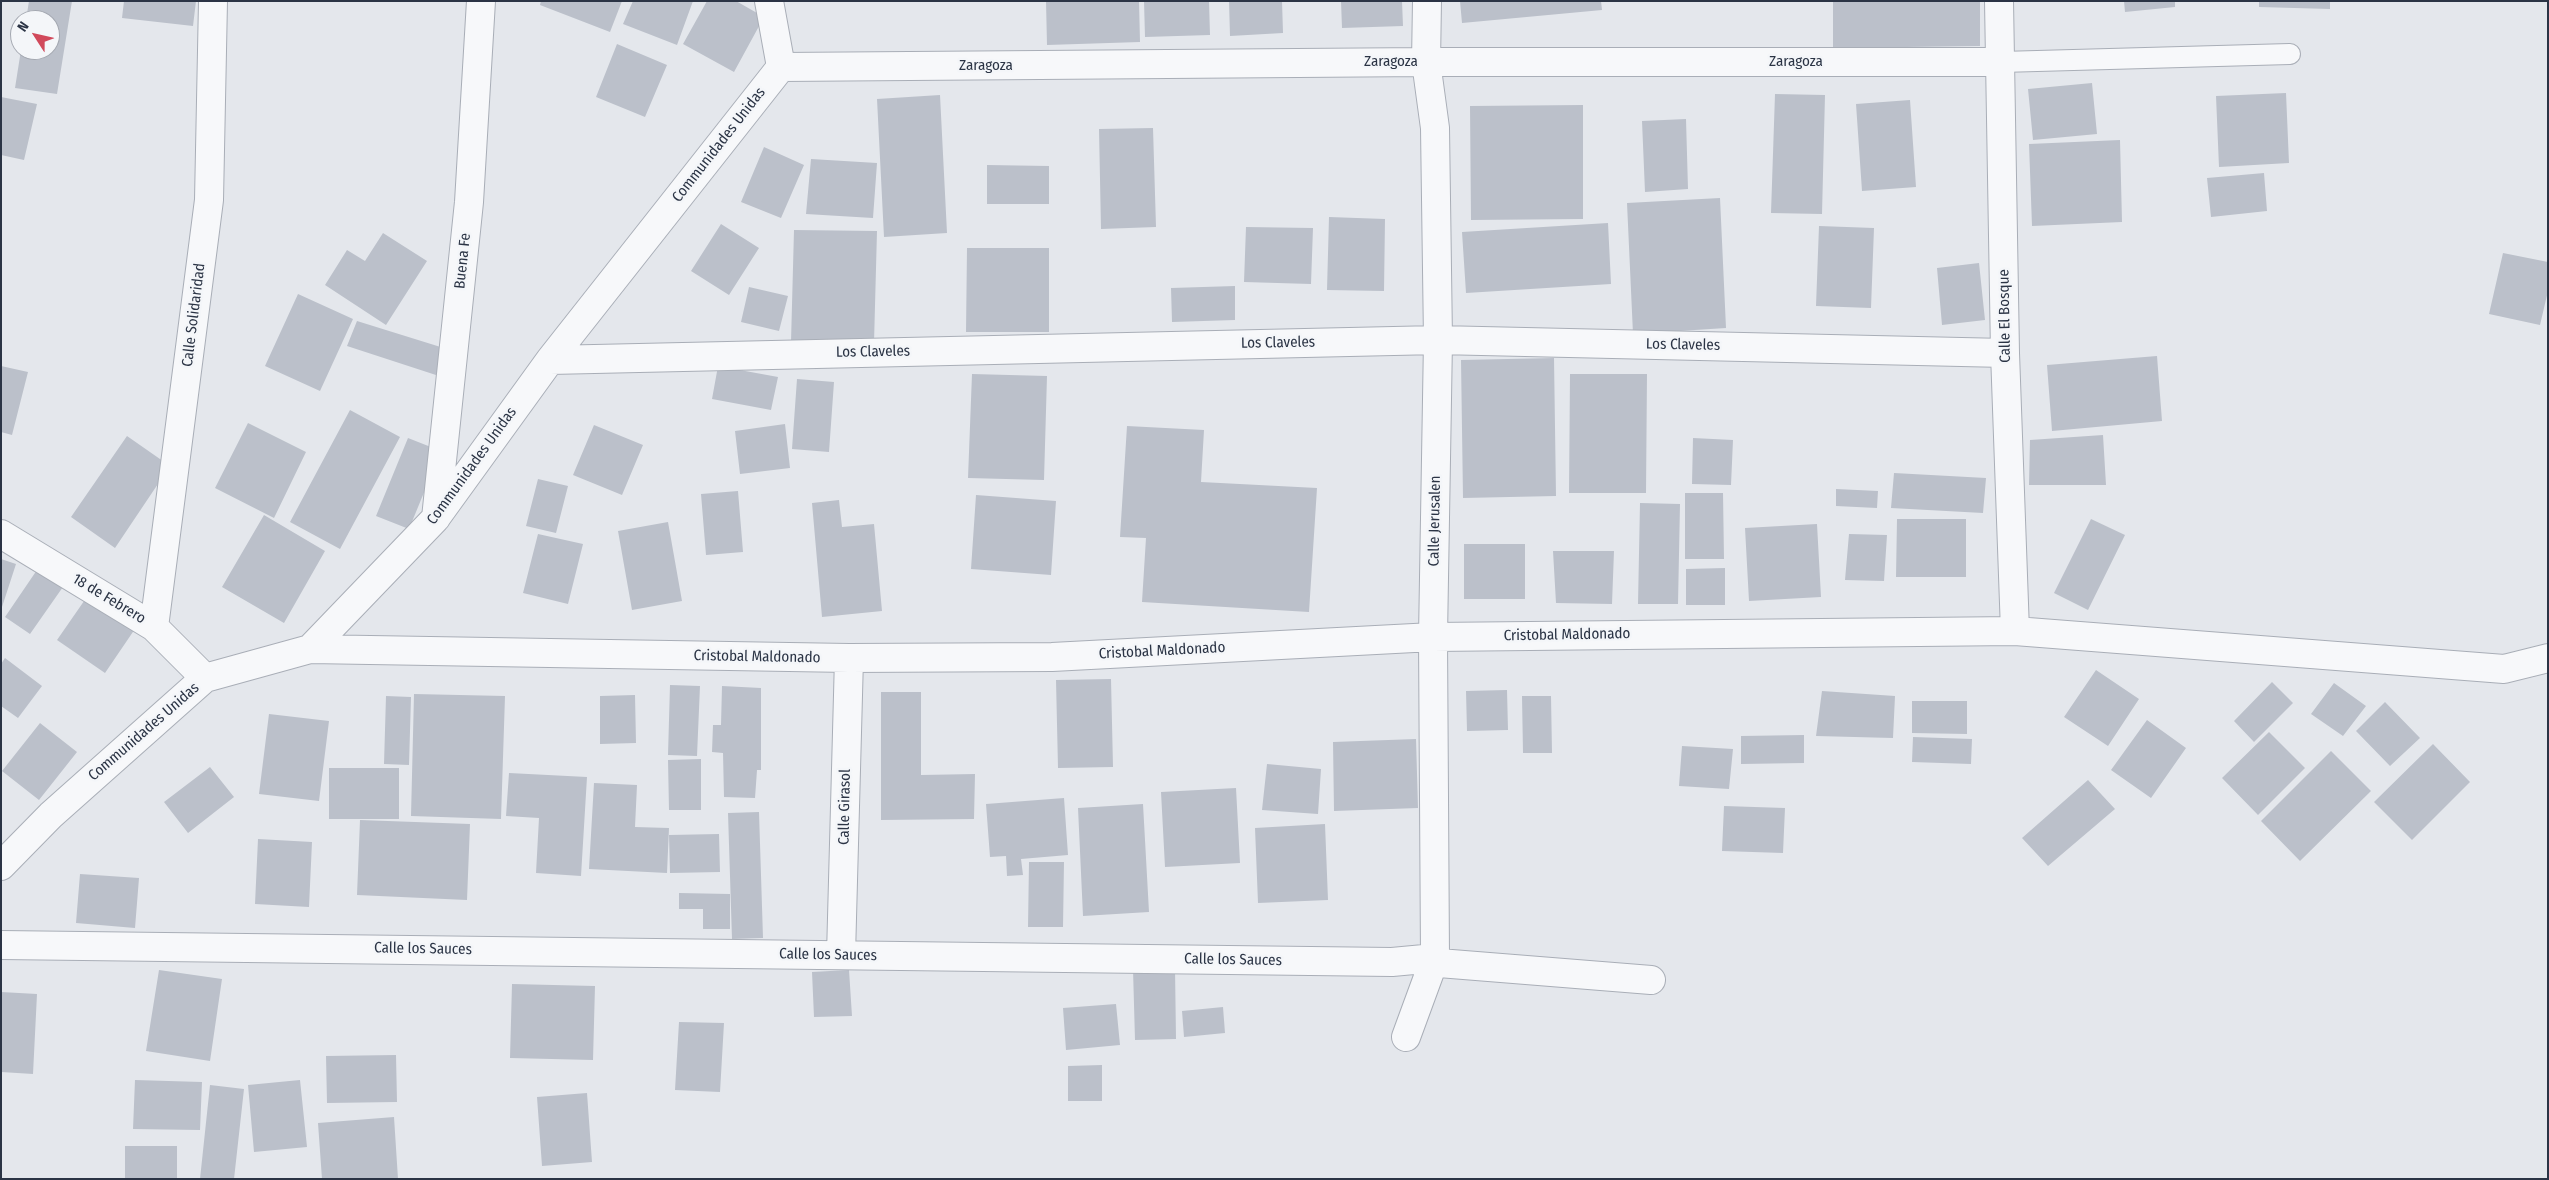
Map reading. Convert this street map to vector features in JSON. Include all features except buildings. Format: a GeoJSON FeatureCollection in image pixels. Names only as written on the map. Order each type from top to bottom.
{"type":"FeatureCollection","features":[{"type":"Feature","properties":{"kind":"street","name":"Calle Solidaridad"},"geometry":{"type":"LineString","coordinates":[[154,627],[209,200],[213,1]]}},
{"type":"Feature","properties":{"kind":"street","name":"Buena Fe"},"geometry":{"type":"LineString","coordinates":[[436,519],[470,202],[481,1]]}},
{"type":"Feature","properties":{"kind":"street"},"geometry":{"type":"LineString","coordinates":[[769,1],[781,67]]}},
{"type":"Feature","properties":{"kind":"street","name":"Calle Jerusalen"},"geometry":{"type":"LineString","coordinates":[[1406,1037],[1435,958],[1433,636],[1438,340],[1435,128],[1426,62],[1427,1]]}},
{"type":"Feature","properties":{"kind":"street","name":"Calle El Bosque"},"geometry":{"type":"LineString","coordinates":[[1999,1],[2005,353],[2015,631]]}},
{"type":"Feature","properties":{"kind":"street","name":"Zaragoza"},"geometry":{"type":"LineString","coordinates":[[781,67],[1426,62],[2001,62]]}},
{"type":"Feature","properties":{"kind":"street","name":"Communidades Unidas"},"geometry":{"type":"LineString","coordinates":[[1,866],[51,814],[206,678],[310,648],[436,519],[550,360],[781,67]]}},
{"type":"Feature","properties":{"kind":"street","name":"Los Claveles"},"geometry":{"type":"LineString","coordinates":[[550,360],[1438,340],[2005,353]]}},
{"type":"Feature","properties":{"kind":"street","name":"18 de Febrero"},"geometry":{"type":"LineString","coordinates":[[1,534],[154,627],[206,678]]}},
{"type":"Feature","properties":{"kind":"street","name":"Cristobal Maldonado"},"geometry":{"type":"LineString","coordinates":[[310,648],[848,658],[1052,657],[1433,636],[2015,631],[2504,669],[2548,658]]}},
{"type":"Feature","properties":{"kind":"street","name":"Calle Girasol"},"geometry":{"type":"LineString","coordinates":[[841,955],[848,658]]}},
{"type":"Feature","properties":{"kind":"street","name":"Calle los Sauces"},"geometry":{"type":"LineString","coordinates":[[1,945],[1392,962],[1435,958],[1439,963],[1651,980]]}},
{"type":"Feature","properties":{"kind":"lane"},"geometry":{"type":"LineString","coordinates":[[2001,62],[2290,54]]}}]}
